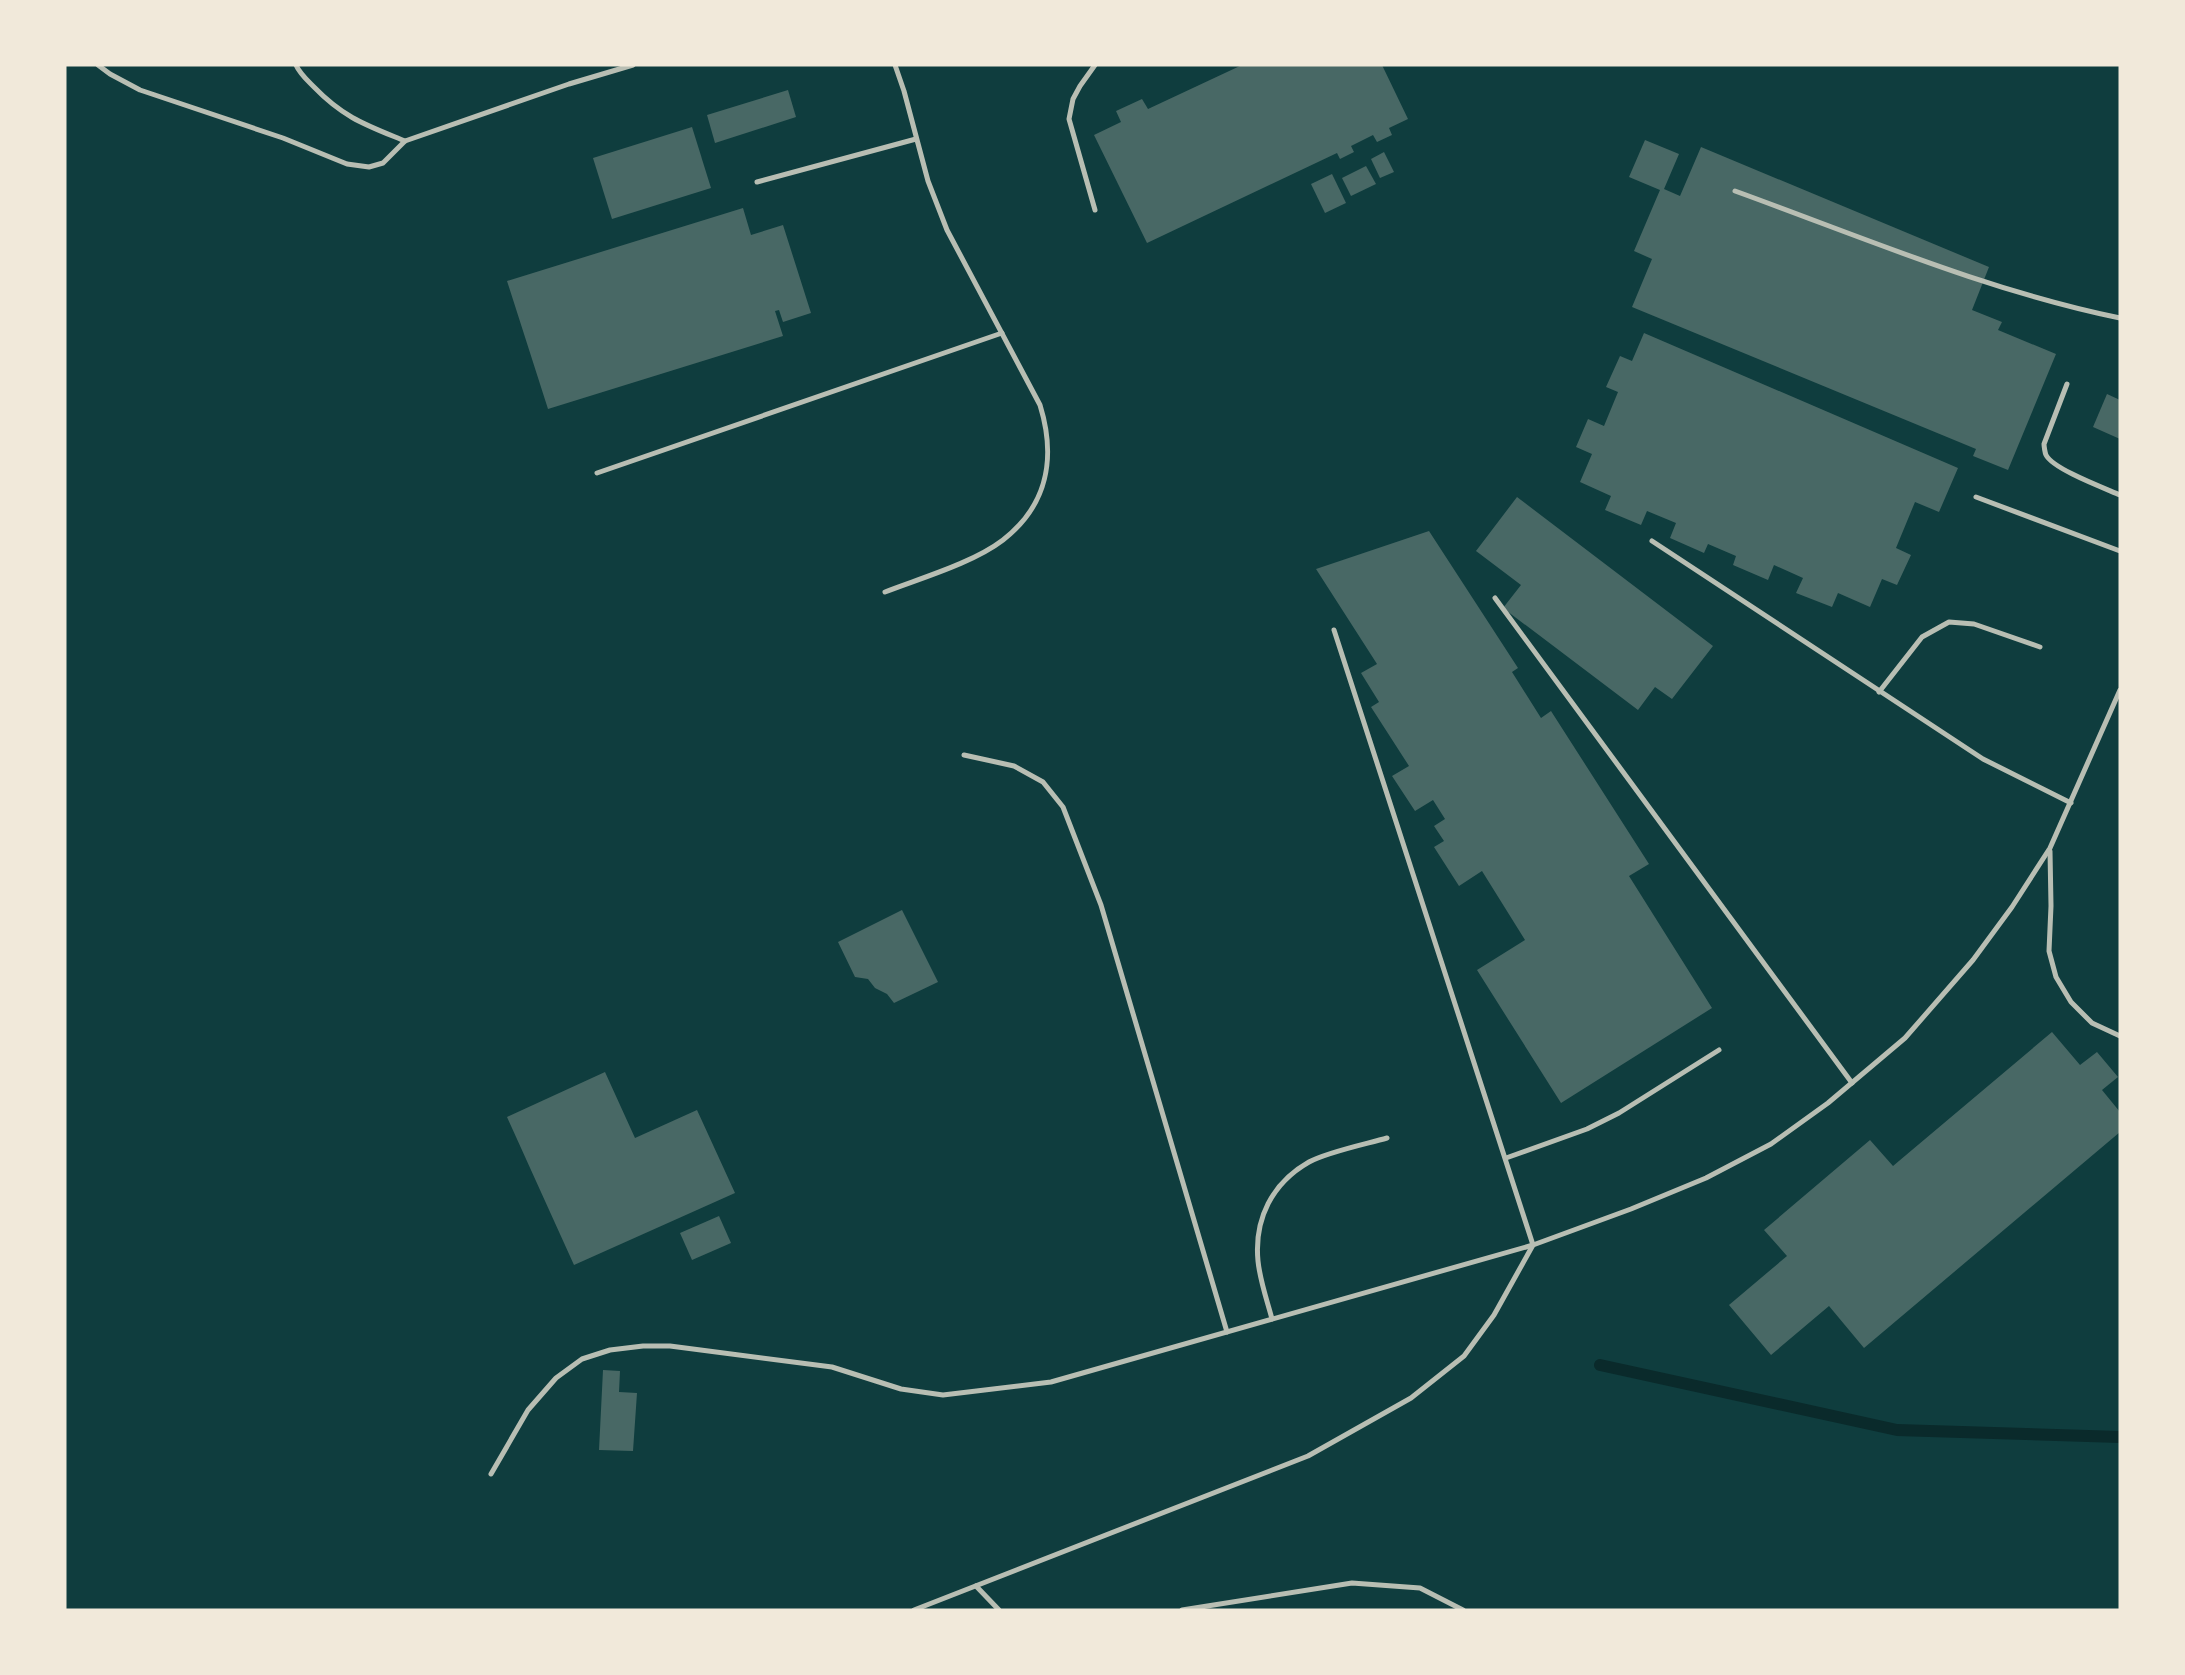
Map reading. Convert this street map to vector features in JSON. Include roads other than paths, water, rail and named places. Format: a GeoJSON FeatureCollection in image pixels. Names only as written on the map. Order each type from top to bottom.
{"type":"FeatureCollection","features":[{"type":"Feature","properties":{"kind":"lane"},"geometry":{"type":"LineString","coordinates":[[97,65],[140,90],[283,138],[347,164],[369,167],[383,163],[405,141],[633,65]]}},
{"type":"Feature","properties":{"kind":"lane"},"geometry":{"type":"LineString","coordinates":[[296,65],[329,103],[354,120],[405,141]]}},
{"type":"Feature","properties":{"kind":"lane"},"geometry":{"type":"LineString","coordinates":[[885,592],[976,556],[1003,540],[1028,515],[1043,487],[1049,460],[1046,426],[1040,405],[947,230],[928,181],[895,65]]}},
{"type":"Feature","properties":{"kind":"lane"},"geometry":{"type":"LineString","coordinates":[[1095,65],[1073,99],[1069,119],[1095,210]]}},
{"type":"Feature","properties":{"kind":"lane"},"geometry":{"type":"LineString","coordinates":[[757,182],[916,139]]}},
{"type":"Feature","properties":{"kind":"lane"},"geometry":{"type":"LineString","coordinates":[[1735,191],[1991,285],[2067,307],[2120,318]]}},
{"type":"Feature","properties":{"kind":"lane"},"geometry":{"type":"LineString","coordinates":[[597,473],[1002,333]]}},
{"type":"Feature","properties":{"kind":"lane"},"geometry":{"type":"LineString","coordinates":[[2067,384],[2044,444],[2045,454],[2054,463],[2120,495]]}},
{"type":"Feature","properties":{"kind":"lane"},"geometry":{"type":"LineString","coordinates":[[1976,497],[2120,551]]}},
{"type":"Feature","properties":{"kind":"lane"},"geometry":{"type":"LineString","coordinates":[[1652,541],[1983,759],[2071,803]]}},
{"type":"Feature","properties":{"kind":"lane"},"geometry":{"type":"LineString","coordinates":[[1496,598],[1852,1083]]}},
{"type":"Feature","properties":{"kind":"lane"},"geometry":{"type":"LineString","coordinates":[[1879,692],[1922,636],[1949,622],[1974,624],[2040,647]]}},
{"type":"Feature","properties":{"kind":"lane"},"geometry":{"type":"LineString","coordinates":[[914,1610],[1308,1455],[1411,1398],[1464,1356],[1494,1315],[1533,1245],[1334,630]]}},
{"type":"Feature","properties":{"kind":"lane"},"geometry":{"type":"LineString","coordinates":[[491,1474],[528,1410],[556,1378],[582,1359],[610,1350],[670,1346],[832,1367],[901,1389],[943,1395],[1051,1382],[1533,1245],[1706,1178],[1771,1143],[1852,1083],[1905,1038],[1973,960],[2012,907],[2050,848],[2120,690]]}},
{"type":"Feature","properties":{"kind":"lane"},"geometry":{"type":"LineString","coordinates":[[964,755],[1014,766],[1043,782],[1063,807],[1101,905],[1227,1332]]}},
{"type":"Feature","properties":{"kind":"lane"},"geometry":{"type":"LineString","coordinates":[[2050,848],[2049,951],[2056,977],[2071,1002],[2092,1023],[2120,1036]]}},
{"type":"Feature","properties":{"kind":"lane"},"geometry":{"type":"LineString","coordinates":[[1506,1158],[1587,1129],[1619,1113],[1719,1050]]}},
{"type":"Feature","properties":{"kind":"lane"},"geometry":{"type":"LineString","coordinates":[[1272,1319],[1258,1263],[1258,1231],[1270,1198],[1287,1177],[1311,1160],[1387,1138]]}},
{"type":"Feature","properties":{"kind":"lane"},"geometry":{"type":"LineString","coordinates":[[1182,1610],[1352,1583],[1420,1588],[1463,1610]]}},
{"type":"Feature","properties":{"kind":"lane"},"geometry":{"type":"LineString","coordinates":[[976,1586],[997,1610]]}},
{"type":"Feature","properties":{"kind":"waterway"},"geometry":{"type":"LineString","coordinates":[[1600,1365],[1897,1430],[2120,1437]]}}]}
